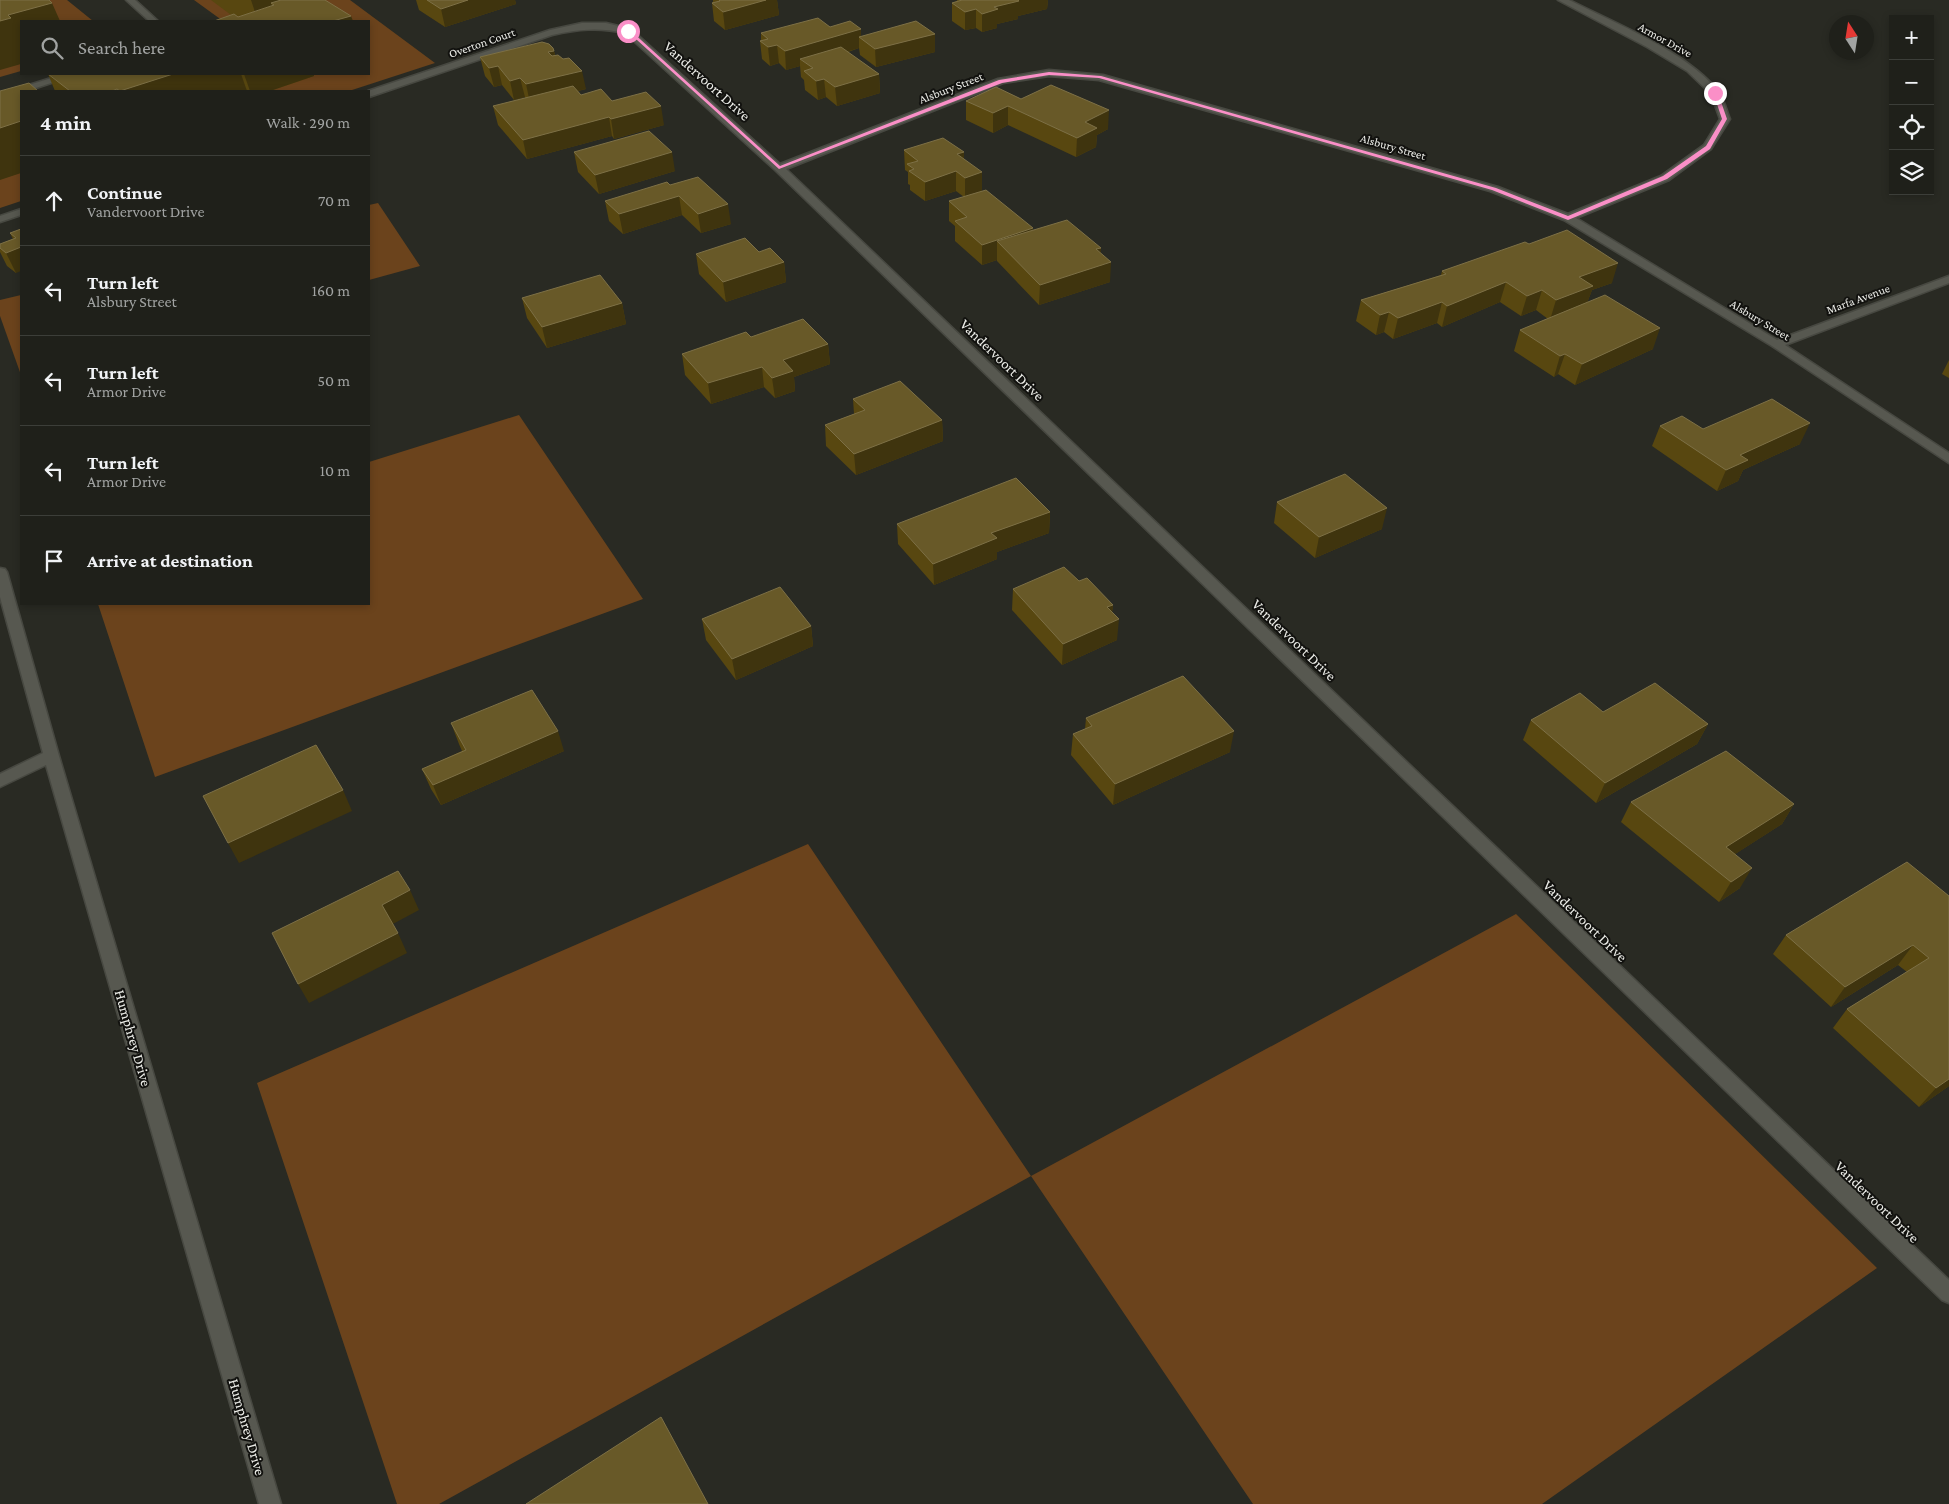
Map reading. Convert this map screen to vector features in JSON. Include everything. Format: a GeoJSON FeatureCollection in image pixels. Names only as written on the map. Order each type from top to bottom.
{"type":"FeatureCollection","features":[{"type":"Feature","properties":{"kind":"street"},"geometry":{"type":"LineString","coordinates":[[130,0],[153,20]]}},
{"type":"Feature","properties":{"kind":"street","name":"Armor Drive"},"geometry":{"type":"LineString","coordinates":[[1562,0],[1650,45],[1690,69],[1715,93],[1725,119],[1708,148],[1665,178],[1568,218]]}},
{"type":"Feature","properties":{"kind":"street","name":"Overton Court"},"geometry":{"type":"LineString","coordinates":[[370,94],[550,33],[582,26],[606,26]]}},
{"type":"Feature","properties":{"kind":"street","name":"Vandervoort Drive"},"geometry":{"type":"LineString","coordinates":[[606,26],[628,31],[779,168],[1948,1290]]}},
{"type":"Feature","properties":{"kind":"street","name":"Alsbury Street"},"geometry":{"type":"LineString","coordinates":[[779,168],[1001,81],[1049,73],[1100,77],[1494,189],[1568,218],[1776,344],[1949,460]]}},
{"type":"Feature","properties":{"kind":"street"},"geometry":{"type":"LineString","coordinates":[[22,90],[70,75]]}},
{"type":"Feature","properties":{"kind":"street"},"geometry":{"type":"LineString","coordinates":[[0,97],[20,91]]}},
{"type":"Feature","properties":{"kind":"street"},"geometry":{"type":"LineString","coordinates":[[0,219],[20,212]]}},
{"type":"Feature","properties":{"kind":"street","name":"Marfa Avenue"},"geometry":{"type":"LineString","coordinates":[[1776,344],[1949,280]]}},
{"type":"Feature","properties":{"kind":"street","name":"Humphrey Drive"},"geometry":{"type":"LineString","coordinates":[[0,572],[50,756],[270,1504]]}},
{"type":"Feature","properties":{"kind":"street"},"geometry":{"type":"LineString","coordinates":[[0,781],[50,756]]}},
{"type":"Feature","properties":{"kind":"shaded area"},"geometry":{"type":"Polygon","coordinates":[[[0,0],[67,0],[92,20],[20,20],[20,71],[0,77],[0,0]]]}},
{"type":"Feature","properties":{"kind":"shaded area"},"geometry":{"type":"Polygon","coordinates":[[[194,0],[350,0],[435,63],[352,90],[107,90],[154,75],[370,75],[370,20],[222,20],[194,0]]]}},
{"type":"Feature","properties":{"kind":"shaded area"},"geometry":{"type":"Polygon","coordinates":[[[20,118],[20,201],[0,208],[0,125],[20,118]]]}},
{"type":"Feature","properties":{"kind":"shaded area"},"geometry":{"type":"Polygon","coordinates":[[[378,203],[420,266],[370,280],[370,205],[378,203]]]}},
{"type":"Feature","properties":{"kind":"shaded area"},"geometry":{"type":"Polygon","coordinates":[[[20,295],[20,372],[0,316],[0,300],[20,295]]]}},
{"type":"Feature","properties":{"kind":"shaded area"},"geometry":{"type":"Polygon","coordinates":[[[519,415],[643,599],[155,777],[98,605],[370,605],[370,462],[519,415]]]}},
{"type":"Feature","properties":{"kind":"shaded area"},"geometry":{"type":"Polygon","coordinates":[[[808,844],[1031,1176],[439,1504],[397,1504],[257,1083],[808,844]]]}},
{"type":"Feature","properties":{"kind":"shaded area"},"geometry":{"type":"Polygon","coordinates":[[[1516,914],[1877,1268],[1542,1504],[1253,1504],[1031,1176],[1516,914]]]}},
{"type":"Feature","properties":{"kind":"building"},"geometry":{"type":"Polygon","coordinates":[[[0,0],[49,0],[52,3],[8,15],[11,18],[0,21],[0,0]]]}},
{"type":"Feature","properties":{"kind":"building"},"geometry":{"type":"Polygon","coordinates":[[[281,0],[325,0],[351,16],[337,20],[217,20],[234,14],[238,17],[274,5],[271,3],[281,0]]]}},
{"type":"Feature","properties":{"kind":"building"},"geometry":{"type":"Polygon","coordinates":[[[427,0],[468,0],[441,9],[427,0]]]}},
{"type":"Feature","properties":{"kind":"building"},"geometry":{"type":"Polygon","coordinates":[[[719,0],[766,0],[723,12],[712,3],[719,0]]]}},
{"type":"Feature","properties":{"kind":"building"},"geometry":{"type":"Polygon","coordinates":[[[962,0],[1019,1],[994,7],[998,9],[982,14],[976,9],[965,12],[952,3],[962,0]]]}},
{"type":"Feature","properties":{"kind":"building"},"geometry":{"type":"Polygon","coordinates":[[[818,18],[830,27],[850,21],[861,29],[785,51],[777,45],[768,47],[760,41],[768,39],[761,33],[818,18]]]}},
{"type":"Feature","properties":{"kind":"building"},"geometry":{"type":"Polygon","coordinates":[[[916,21],[935,34],[875,49],[859,37],[916,21]]]}},
{"type":"Feature","properties":{"kind":"building"},"geometry":{"type":"Polygon","coordinates":[[[542,42],[549,44],[553,48],[554,51],[548,52],[552,56],[558,55],[563,59],[569,58],[582,71],[526,84],[520,78],[510,81],[498,66],[489,68],[480,57],[542,42]]]}},
{"type":"Feature","properties":{"kind":"building"},"geometry":{"type":"Polygon","coordinates":[[[841,47],[879,74],[835,87],[824,79],[816,81],[804,71],[813,68],[800,59],[841,47]]]}},
{"type":"Feature","properties":{"kind":"building"},"geometry":{"type":"Polygon","coordinates":[[[49,75],[170,75],[123,90],[69,90],[49,75]]]}},
{"type":"Feature","properties":{"kind":"building"},"geometry":{"type":"Polygon","coordinates":[[[29,83],[37,90],[20,90],[20,121],[0,128],[0,91],[29,83]]]}},
{"type":"Feature","properties":{"kind":"building"},"geometry":{"type":"Polygon","coordinates":[[[1051,85],[1109,110],[1085,122],[1097,128],[1077,138],[1008,106],[993,113],[966,101],[996,87],[1021,99],[1051,85]]]}},
{"type":"Feature","properties":{"kind":"building"},"geometry":{"type":"Polygon","coordinates":[[[573,86],[581,95],[601,89],[612,101],[646,92],[661,106],[611,119],[609,117],[523,140],[493,106],[573,86]]]}},
{"type":"Feature","properties":{"kind":"building"},"geometry":{"type":"Polygon","coordinates":[[[649,131],[672,152],[595,175],[574,152],[649,131]]]}},
{"type":"Feature","properties":{"kind":"building"},"geometry":{"type":"Polygon","coordinates":[[[943,138],[964,152],[957,154],[982,172],[965,178],[956,171],[925,182],[909,171],[914,169],[907,164],[918,161],[904,150],[943,138]]]}},
{"type":"Feature","properties":{"kind":"building"},"geometry":{"type":"Polygon","coordinates":[[[698,177],[728,204],[698,214],[679,196],[619,214],[605,201],[667,182],[670,185],[698,177]]]}},
{"type":"Feature","properties":{"kind":"building"},"geometry":{"type":"Polygon","coordinates":[[[986,190],[1033,228],[982,245],[955,221],[967,217],[949,201],[986,190]]]}},
{"type":"Feature","properties":{"kind":"building"},"geometry":{"type":"Polygon","coordinates":[[[1067,220],[1101,248],[1096,249],[1111,262],[1040,285],[997,241],[1067,220]]]}},
{"type":"Feature","properties":{"kind":"building"},"geometry":{"type":"Polygon","coordinates":[[[20,229],[20,247],[6,253],[0,248],[0,244],[16,238],[10,233],[20,229]]]}},
{"type":"Feature","properties":{"kind":"building"},"geometry":{"type":"Polygon","coordinates":[[[1567,230],[1618,263],[1579,277],[1593,286],[1556,300],[1542,290],[1527,296],[1506,282],[1447,306],[1442,302],[1398,318],[1389,312],[1380,315],[1361,300],[1446,274],[1442,271],[1525,242],[1529,244],[1567,230]]]}},
{"type":"Feature","properties":{"kind":"building"},"geometry":{"type":"Polygon","coordinates":[[[745,238],[759,252],[770,248],[784,262],[723,282],[696,254],[745,238]]]}},
{"type":"Feature","properties":{"kind":"building"},"geometry":{"type":"Polygon","coordinates":[[[600,275],[622,303],[542,327],[522,298],[600,275]]]}},
{"type":"Feature","properties":{"kind":"building"},"geometry":{"type":"Polygon","coordinates":[[[1605,295],[1660,328],[1582,364],[1565,354],[1560,356],[1520,330],[1605,295]]]}},
{"type":"Feature","properties":{"kind":"building"},"geometry":{"type":"Polygon","coordinates":[[[803,319],[828,344],[783,360],[793,371],[772,378],[762,367],[708,383],[682,354],[746,332],[751,337],[803,319]]]}},
{"type":"Feature","properties":{"kind":"building"},"geometry":{"type":"Polygon","coordinates":[[[900,381],[942,420],[854,454],[825,425],[865,410],[853,399],[900,381]]]}},
{"type":"Feature","properties":{"kind":"building"},"geometry":{"type":"Polygon","coordinates":[[[1772,399],[1810,423],[1740,455],[1748,460],[1726,470],[1660,426],[1682,416],[1703,429],[1772,399]]]}},
{"type":"Feature","properties":{"kind":"building"},"geometry":{"type":"Polygon","coordinates":[[[1345,474],[1387,508],[1319,537],[1277,502],[1345,474]]]}},
{"type":"Feature","properties":{"kind":"building"},"geometry":{"type":"Polygon","coordinates":[[[1016,478],[1050,512],[991,533],[997,538],[933,564],[897,524],[1016,478]]]}},
{"type":"Feature","properties":{"kind":"building"},"geometry":{"type":"Polygon","coordinates":[[[1064,567],[1079,581],[1087,578],[1113,605],[1107,607],[1119,619],[1063,644],[1013,589],[1064,567]]]}},
{"type":"Feature","properties":{"kind":"building"},"geometry":{"type":"Polygon","coordinates":[[[780,587],[811,626],[732,659],[702,619],[780,587]]]}},
{"type":"Feature","properties":{"kind":"building"},"geometry":{"type":"Polygon","coordinates":[[[1183,676],[1234,731],[1115,784],[1073,734],[1092,726],[1086,718],[1183,676]]]}},
{"type":"Feature","properties":{"kind":"building"},"geometry":{"type":"Polygon","coordinates":[[[1655,683],[1708,724],[1605,783],[1531,720],[1580,693],[1603,712],[1655,683]]]}},
{"type":"Feature","properties":{"kind":"building"},"geometry":{"type":"Polygon","coordinates":[[[532,690],[558,731],[433,785],[422,769],[466,750],[451,723],[532,690]]]}},
{"type":"Feature","properties":{"kind":"building"},"geometry":{"type":"Polygon","coordinates":[[[316,745],[343,790],[228,843],[203,796],[316,745]]]}},
{"type":"Feature","properties":{"kind":"building"},"geometry":{"type":"Polygon","coordinates":[[[1726,751],[1794,804],[1726,847],[1752,868],[1731,882],[1631,802],[1726,751]]]}},
{"type":"Feature","properties":{"kind":"building"},"geometry":{"type":"Polygon","coordinates":[[[1907,862],[1949,896],[1949,1079],[1936,1088],[1847,1009],[1929,958],[1913,945],[1845,987],[1786,935],[1907,862]]]}},
{"type":"Feature","properties":{"kind":"building"},"geometry":{"type":"Polygon","coordinates":[[[398,871],[410,890],[382,905],[398,933],[298,984],[272,933],[398,871]]]}},
{"type":"Feature","properties":{"kind":"building"},"geometry":{"type":"Polygon","coordinates":[[[661,1417],[708,1504],[526,1504],[661,1417]]]}},
{"type":"Feature","properties":{"kind":"route"},"geometry":{"type":"LineString","coordinates":[[628,31],[779,168],[1001,81],[1049,73],[1100,77],[1494,189],[1568,218],[1665,178],[1708,148],[1725,119],[1715,93]]}}]}
